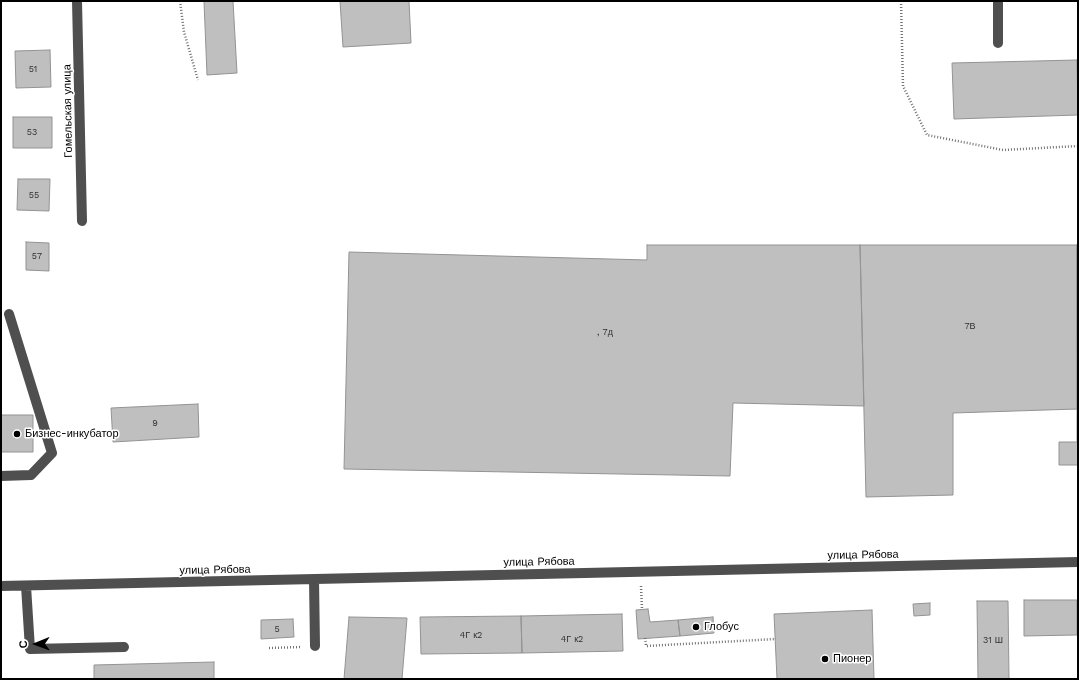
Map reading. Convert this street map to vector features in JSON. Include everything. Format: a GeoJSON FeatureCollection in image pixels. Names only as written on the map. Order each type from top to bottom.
{"type":"FeatureCollection","features":[{"type":"Feature","properties":{"kind":"street","name":"Гомельская улица"},"geometry":{"type":"LineString","coordinates":[[77,1],[82,221]]}},
{"type":"Feature","properties":{"kind":"street"},"geometry":{"type":"LineString","coordinates":[[998,1],[998,43]]}},
{"type":"Feature","properties":{"kind":"street"},"geometry":{"type":"LineString","coordinates":[[1,476],[31,475],[52,453],[9,314]]}},
{"type":"Feature","properties":{"kind":"street","name":"улица Рябова"},"geometry":{"type":"LineString","coordinates":[[1,586],[1078,562]]}},
{"type":"Feature","properties":{"kind":"street"},"geometry":{"type":"LineString","coordinates":[[314,579],[315,646]]}},
{"type":"Feature","properties":{"kind":"street"},"geometry":{"type":"LineString","coordinates":[[26,586],[30,649],[124,647]]}},
{"type":"Feature","properties":{"kind":"path"},"geometry":{"type":"LineString","coordinates":[[180,1],[184,32],[198,80]]}},
{"type":"Feature","properties":{"kind":"path"},"geometry":{"type":"LineString","coordinates":[[901,1],[903,86],[927,135],[1003,150],[1078,146]]}},
{"type":"Feature","properties":{"kind":"path"},"geometry":{"type":"LineString","coordinates":[[640,572],[642,609]]}},
{"type":"Feature","properties":{"kind":"path"},"geometry":{"type":"LineString","coordinates":[[645,638],[646,646],[776,640]]}},
{"type":"Feature","properties":{"kind":"path"},"geometry":{"type":"LineString","coordinates":[[270,648],[315,646]]}},
{"type":"Feature","properties":{"kind":"building"},"geometry":{"type":"Polygon","coordinates":[[[204,1],[233,1],[237,73],[207,75],[204,1]]]}},
{"type":"Feature","properties":{"kind":"building"},"geometry":{"type":"Polygon","coordinates":[[[340,1],[409,1],[411,43],[343,47],[340,1]]]}},
{"type":"Feature","properties":{"kind":"building"},"geometry":{"type":"Polygon","coordinates":[[[50,50],[51,87],[16,88],[15,51],[50,50]]]}},
{"type":"Feature","properties":{"kind":"building"},"geometry":{"type":"Polygon","coordinates":[[[1077,60],[1078,115],[954,119],[952,63],[1077,60]]]}},
{"type":"Feature","properties":{"kind":"building"},"geometry":{"type":"Polygon","coordinates":[[[13,117],[52,117],[52,148],[13,148],[13,117]]]}},
{"type":"Feature","properties":{"kind":"building"},"geometry":{"type":"Polygon","coordinates":[[[18,179],[50,179],[49,211],[17,210],[18,179]]]}},
{"type":"Feature","properties":{"kind":"building"},"geometry":{"type":"Polygon","coordinates":[[[26,242],[49,243],[49,271],[26,270],[26,242]]]}},
{"type":"Feature","properties":{"kind":"building"},"geometry":{"type":"Polygon","coordinates":[[[647,245],[860,245],[864,406],[733,403],[730,476],[344,469],[349,252],[647,260],[647,245]]]}},
{"type":"Feature","properties":{"kind":"building"},"geometry":{"type":"Polygon","coordinates":[[[860,245],[1077,245],[1077,409],[953,413],[953,495],[866,497],[860,245]]]}},
{"type":"Feature","properties":{"kind":"building"},"geometry":{"type":"Polygon","coordinates":[[[1077,245],[1078,465],[1059,465],[1059,442],[1077,442],[1077,245]]]}},
{"type":"Feature","properties":{"kind":"building"},"geometry":{"type":"Polygon","coordinates":[[[198,404],[199,437],[113,442],[111,408],[198,404]]]}},
{"type":"Feature","properties":{"kind":"building","name":"Бизнес-инкубатор"},"geometry":{"type":"Polygon","coordinates":[[[1,415],[33,415],[33,452],[1,452],[1,415]]]}},
{"type":"Feature","properties":{"kind":"building"},"geometry":{"type":"Polygon","coordinates":[[[1024,600],[1077,600],[1077,635],[1024,636],[1024,600]]]}},
{"type":"Feature","properties":{"kind":"building"},"geometry":{"type":"Polygon","coordinates":[[[977,601],[1008,601],[1009,679],[978,679],[977,601]]]}},
{"type":"Feature","properties":{"kind":"building"},"geometry":{"type":"Polygon","coordinates":[[[930,603],[930,615],[914,616],[913,604],[930,603]]]}},
{"type":"Feature","properties":{"kind":"building"},"geometry":{"type":"Polygon","coordinates":[[[648,609],[650,622],[678,620],[680,636],[638,639],[636,610],[648,609]]]}},
{"type":"Feature","properties":{"kind":"building","name":"Пионер"},"geometry":{"type":"Polygon","coordinates":[[[872,610],[874,679],[777,679],[774,614],[872,610]]]}},
{"type":"Feature","properties":{"kind":"building"},"geometry":{"type":"Polygon","coordinates":[[[622,614],[623,651],[522,653],[521,616],[622,614]]]}},
{"type":"Feature","properties":{"kind":"building"},"geometry":{"type":"Polygon","coordinates":[[[521,616],[522,653],[421,654],[420,617],[521,616]]]}},
{"type":"Feature","properties":{"kind":"building"},"geometry":{"type":"Polygon","coordinates":[[[349,617],[407,618],[402,679],[344,679],[349,617]]]}},
{"type":"Feature","properties":{"kind":"building","name":"Глобус"},"geometry":{"type":"Polygon","coordinates":[[[713,617],[714,633],[680,636],[678,620],[713,617]]]}},
{"type":"Feature","properties":{"kind":"building"},"geometry":{"type":"Polygon","coordinates":[[[293,619],[294,637],[261,639],[261,620],[293,619]]]}},
{"type":"Feature","properties":{"kind":"building"},"geometry":{"type":"Polygon","coordinates":[[[214,662],[214,679],[94,679],[94,665],[214,662]]]}},
{"type":"Feature","properties":{"kind":"place","name":"Бизнес-инкубатор"},"geometry":{"type":"Point","coordinates":[17,434]}},
{"type":"Feature","properties":{"kind":"place","name":"Глобус"},"geometry":{"type":"Point","coordinates":[696,627]}},
{"type":"Feature","properties":{"kind":"place","name":"Пионер"},"geometry":{"type":"Point","coordinates":[825,659]}}]}
